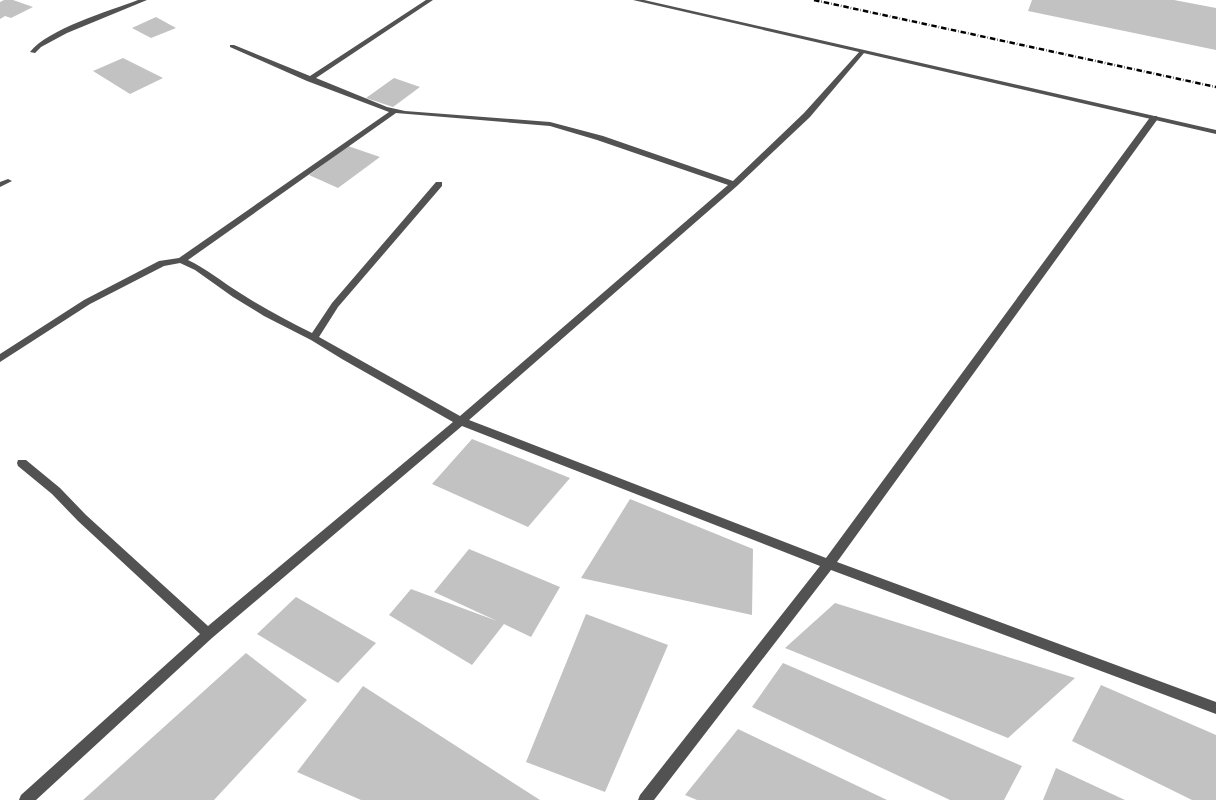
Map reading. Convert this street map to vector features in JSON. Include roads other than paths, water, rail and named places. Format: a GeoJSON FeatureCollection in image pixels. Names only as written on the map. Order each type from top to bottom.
{"type":"FeatureCollection","features":[{"type":"Feature","properties":{"kind":"street"},"geometry":{"type":"LineString","coordinates":[[33,52],[37,45],[52,37],[144,0]]}},
{"type":"Feature","properties":{"kind":"street"},"geometry":{"type":"LineString","coordinates":[[310,79],[430,0]]}},
{"type":"Feature","properties":{"kind":"street"},"geometry":{"type":"LineString","coordinates":[[636,0],[1216,132]]}},
{"type":"Feature","properties":{"kind":"street"},"geometry":{"type":"LineString","coordinates":[[232,46],[368,103],[395,111],[550,124],[600,138],[734,184]]}},
{"type":"Feature","properties":{"kind":"street"},"geometry":{"type":"LineString","coordinates":[[26,800],[208,634],[461,421],[734,184],[807,115],[862,52]]}},
{"type":"Feature","properties":{"kind":"street"},"geometry":{"type":"LineString","coordinates":[[0,359],[87,302],[162,263],[181,260],[395,111]]}},
{"type":"Feature","properties":{"kind":"street"},"geometry":{"type":"LineString","coordinates":[[645,800],[829,563],[1154,118]]}},
{"type":"Feature","properties":{"kind":"street"},"geometry":{"type":"LineString","coordinates":[[0,185],[8,180]]}},
{"type":"Feature","properties":{"kind":"street"},"geometry":{"type":"LineString","coordinates":[[314,338],[340,298],[440,184]]}},
{"type":"Feature","properties":{"kind":"street"},"geometry":{"type":"LineString","coordinates":[[181,260],[198,268],[267,314],[314,338],[461,421],[782,546],[1216,708]]}},
{"type":"Feature","properties":{"kind":"street"},"geometry":{"type":"LineString","coordinates":[[22,463],[56,491],[82,518],[208,634]]}},
{"type":"Feature","properties":{"kind":"railway"},"geometry":{"type":"LineString","coordinates":[[814,0],[1216,87]]}}]}
